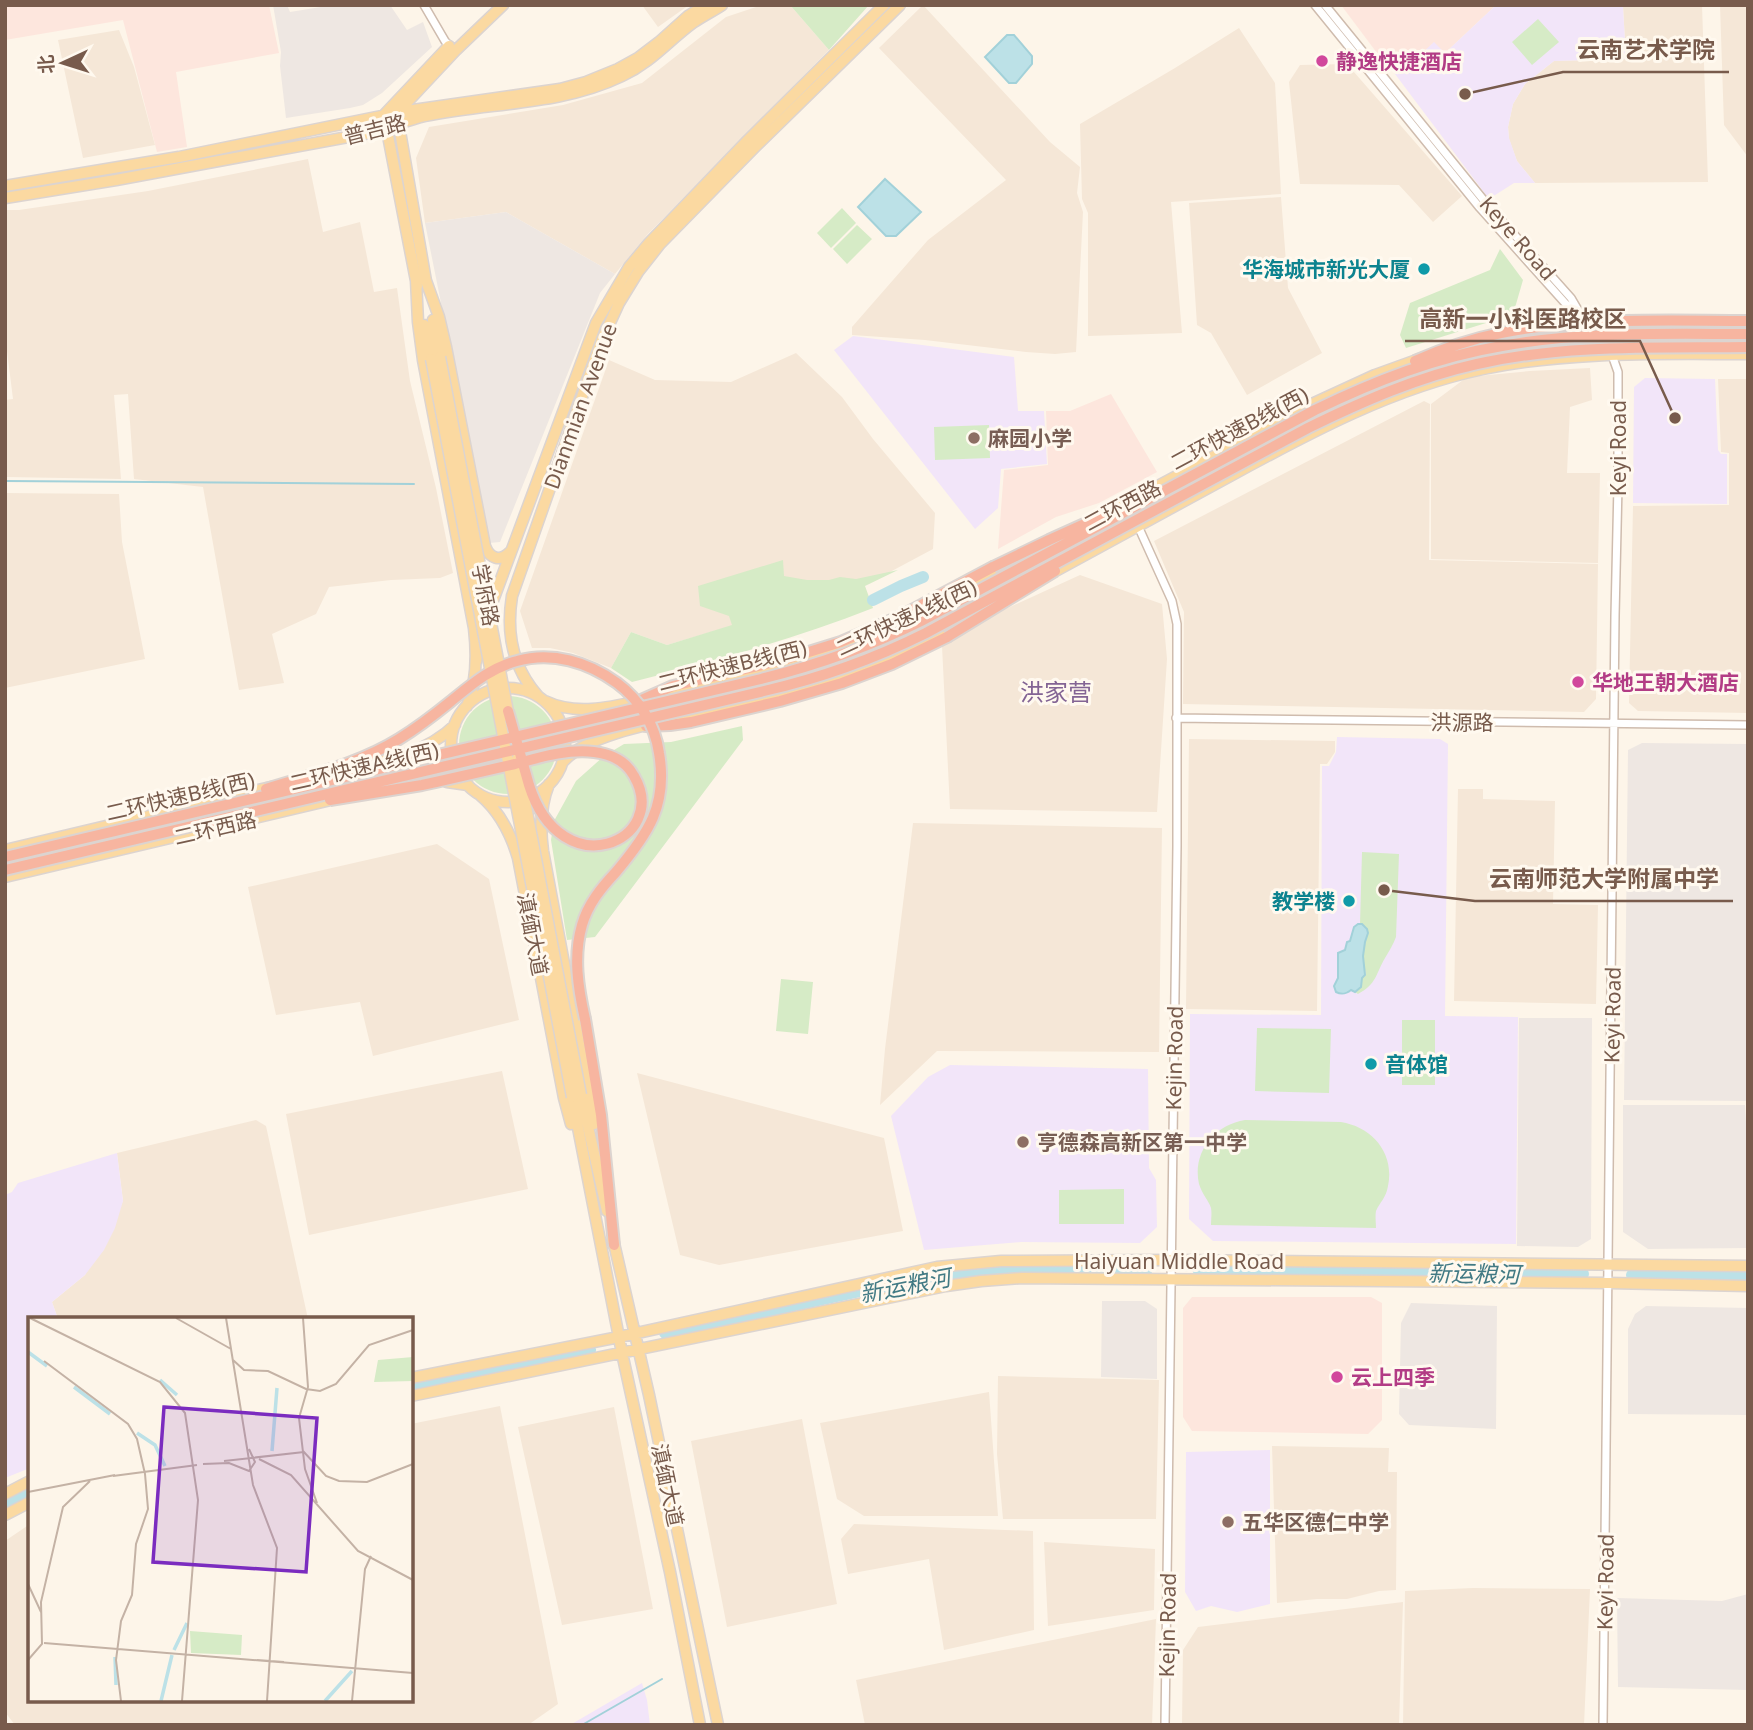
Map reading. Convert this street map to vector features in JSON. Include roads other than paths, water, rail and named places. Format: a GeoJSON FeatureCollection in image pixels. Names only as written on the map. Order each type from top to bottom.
{"type":"FeatureCollection","features":[{"type":"Feature","properties":{"kind":"highway"},"geometry":{"type":"LineString","coordinates":[[1365,386],[1441,350],[1515,330],[1593,323],[1748,321]]}},
{"type":"Feature","properties":{"kind":"highway","name":"二环快速B线(西)"},"geometry":{"type":"LineString","coordinates":[[5,857],[774,676],[822,662],[869,645],[920,621],[1290,422],[1365,386],[1428,363],[1516,343],[1603,336],[1748,334]]}},
{"type":"Feature","properties":{"kind":"highway","name":"二环快速A线(西)"},"geometry":{"type":"LineString","coordinates":[[5,870],[764,691],[837,671],[926,633],[1333,415],[1395,388],[1444,372],[1505,358],[1554,352],[1622,348],[1748,350]]}},
{"type":"Feature","properties":{"kind":"highway"},"geometry":{"type":"LineString","coordinates":[[639,701],[673,686],[801,655],[852,638],[1028,550],[1151,497]]}},
{"type":"Feature","properties":{"kind":"highway"},"geometry":{"type":"LineString","coordinates":[[646,726],[682,724],[748,709],[842,683],[879,669],[925,648],[1002,604],[1124,526]]}},
{"type":"Feature","properties":{"kind":"highway"},"geometry":{"type":"LineString","coordinates":[[183,815],[376,752],[424,723],[481,677],[509,663],[552,657],[572,660],[617,683],[631,695],[651,723],[657,740],[661,777],[659,804],[651,825],[597,893],[588,909],[577,952],[584,1019],[601,1115],[614,1245]]}},
{"type":"Feature","properties":{"kind":"highway"},"geometry":{"type":"LineString","coordinates":[[276,806],[415,787],[474,773],[487,770],[513,764],[526,761],[551,755],[594,752],[623,763],[633,772],[637,781],[641,805],[637,819],[629,831],[612,843],[592,846],[573,841],[553,827],[532,794],[526,773],[522,761],[508,711]]}},
{"type":"Feature","properties":{"kind":"main road"},"geometry":{"type":"LineString","coordinates":[[384,115],[452,49],[503,5]]}},
{"type":"Feature","properties":{"kind":"main road","name":"普吉路"},"geometry":{"type":"LineString","coordinates":[[5,186],[179,157],[384,115],[559,89],[586,82],[638,58],[688,16],[706,5]]}},
{"type":"Feature","properties":{"kind":"main road","name":"普吉路"},"geometry":{"type":"LineString","coordinates":[[5,198],[387,129],[425,116],[561,97],[590,89],[639,67],[693,23],[722,5]]}},
{"type":"Feature","properties":{"kind":"main road","name":"Dianmian Avenue"},"geometry":{"type":"LineString","coordinates":[[476,662],[487,616],[596,323],[629,267],[738,150],[884,5]]}},
{"type":"Feature","properties":{"kind":"main road","name":"Dianmian Avenue"},"geometry":{"type":"LineString","coordinates":[[541,699],[522,673],[513,651],[509,625],[512,596],[601,340],[619,303],[660,244],[900,5]]}},
{"type":"Feature","properties":{"kind":"main road"},"geometry":{"type":"LineString","coordinates":[[387,129],[397,113],[452,49]]}},
{"type":"Feature","properties":{"kind":"main road","name":"学府路"},"geometry":{"type":"LineString","coordinates":[[397,113],[421,279],[422,352],[474,628],[476,662],[467,706]]}},
{"type":"Feature","properties":{"kind":"main road","name":"学府路"},"geometry":{"type":"LineString","coordinates":[[384,115],[421,279],[577,1096]]}},
{"type":"Feature","properties":{"kind":"main road"},"geometry":{"type":"LineString","coordinates":[[421,279],[439,317],[486,549],[491,556],[502,558],[512,549]]}},
{"type":"Feature","properties":{"kind":"main road","name":"二环西路"},"geometry":{"type":"LineString","coordinates":[[541,699],[562,707],[584,709],[639,701],[796,663],[878,634],[932,608],[1268,426],[1375,375],[1413,361],[1476,344],[1530,335],[1594,330],[1748,328]]}},
{"type":"Feature","properties":{"kind":"main road","name":"二环西路"},"geometry":{"type":"LineString","coordinates":[[562,763],[576,750],[592,742],[791,691],[864,668],[902,652],[1324,427],[1409,390],[1457,375],[1562,358],[1748,350]]}},
{"type":"Feature","properties":{"kind":"main road","name":"学府路"},"geometry":{"type":"LineString","coordinates":[[436,358],[508,711],[577,1096]]}},
{"type":"Feature","properties":{"kind":"main road"},"geometry":{"type":"LineString","coordinates":[[457,535],[461,540],[470,541],[478,537],[481,530]]}},
{"type":"Feature","properties":{"kind":"main road"},"geometry":{"type":"LineString","coordinates":[[499,689],[522,690],[541,699],[556,714],[563,729],[565,746],[559,771],[549,785],[536,795],[520,801],[495,800],[480,794],[468,785],[458,772],[453,757],[455,725],[467,706],[478,697],[499,689]]}},
{"type":"Feature","properties":{"kind":"main road"},"geometry":{"type":"LineString","coordinates":[[639,701],[634,707],[634,716],[637,723],[646,726]]}},
{"type":"Feature","properties":{"kind":"main road","name":"二环西路"},"geometry":{"type":"LineString","coordinates":[[5,850],[399,756],[439,739],[455,725]]}},
{"type":"Feature","properties":{"kind":"main road"},"geometry":{"type":"LineString","coordinates":[[365,765],[373,767],[379,774],[378,784],[372,791]]}},
{"type":"Feature","properties":{"kind":"main road","name":"二环西路"},"geometry":{"type":"LineString","coordinates":[[5,877],[400,785],[455,782],[468,785]]}},
{"type":"Feature","properties":{"kind":"main road","name":"滇缅大道"},"geometry":{"type":"LineString","coordinates":[[549,785],[542,812],[542,845],[589,1093],[614,1245]]}},
{"type":"Feature","properties":{"kind":"main road","name":"滇缅大道"},"geometry":{"type":"LineString","coordinates":[[480,794],[502,820],[516,852],[564,1098],[601,1248]]}},
{"type":"Feature","properties":{"kind":"main road"},"geometry":{"type":"LineString","coordinates":[[516,852],[518,842],[526,836],[536,837],[542,845]]}},
{"type":"Feature","properties":{"kind":"main road","name":"滇缅大道"},"geometry":{"type":"LineString","coordinates":[[577,1096],[649,1395],[718,1725]]}},
{"type":"Feature","properties":{"kind":"main road","name":"滇缅大道"},"geometry":{"type":"LineString","coordinates":[[577,1096],[601,1248],[700,1725]]}},
{"type":"Feature","properties":{"kind":"main road","name":"Haiyuan Middle Road"},"geometry":{"type":"LineString","coordinates":[[413,1378],[619,1338],[937,1267],[1001,1261],[1171,1260],[1748,1266]]}},
{"type":"Feature","properties":{"kind":"main road","name":"Haiyuan Middle Road"},"geometry":{"type":"LineString","coordinates":[[413,1396],[886,1298],[981,1281],[1022,1278],[1748,1286]]}},
{"type":"Feature","properties":{"kind":"main road"},"geometry":{"type":"LineString","coordinates":[[5,1494],[28,1482]]}},
{"type":"Feature","properties":{"kind":"main road"},"geometry":{"type":"LineString","coordinates":[[5,1515],[28,1504]]}},
{"type":"Feature","properties":{"kind":"street"},"geometry":{"type":"LineString","coordinates":[[424,5],[452,49]]}},
{"type":"Feature","properties":{"kind":"street","name":"Keye Road"},"geometry":{"type":"LineString","coordinates":[[1315,5],[1480,208],[1556,293],[1582,317]]}},
{"type":"Feature","properties":{"kind":"street","name":"Keye Road"},"geometry":{"type":"LineString","coordinates":[[1325,5],[1486,203],[1571,298],[1582,317]]}},
{"type":"Feature","properties":{"kind":"street","name":"Keyi Road"},"geometry":{"type":"LineString","coordinates":[[1582,317],[1612,355],[1618,372],[1603,1725]]}},
{"type":"Feature","properties":{"kind":"street","name":"Kejin Road"},"geometry":{"type":"LineString","coordinates":[[1138,526],[1175,611],[1177,624],[1178,846],[1165,1725]]}},
{"type":"Feature","properties":{"kind":"street","name":"洪源路"},"geometry":{"type":"LineString","coordinates":[[1176,718],[1748,725]]}},
{"type":"Feature","properties":{"kind":"water"},"geometry":{"type":"Polygon","coordinates":[[[1007,35],[1014,35],[1032,56],[1032,64],[1016,83],[1009,83],[985,57],[1007,35]]]}},
{"type":"Feature","properties":{"kind":"water"},"geometry":{"type":"Polygon","coordinates":[[[885,179],[921,212],[896,236],[886,236],[858,207],[885,179]]]}},
{"type":"Feature","properties":{"kind":"water"},"geometry":{"type":"Polygon","coordinates":[[[1362,924],[1368,933],[1363,956],[1365,975],[1361,987],[1355,992],[1351,990],[1340,994],[1334,986],[1338,978],[1338,953],[1345,950],[1354,927],[1362,924]]]}},
{"type":"Feature","properties":{"kind":"waterway"},"geometry":{"type":"LineString","coordinates":[[5,481],[414,484]]}},
{"type":"Feature","properties":{"kind":"waterway"},"geometry":{"type":"LineString","coordinates":[[873,600],[923,577]]}},
{"type":"Feature","properties":{"kind":"waterway","name":"新运粮河"},"geometry":{"type":"LineString","coordinates":[[665,1333],[879,1287],[971,1271],[1028,1267],[1147,1269]]}},
{"type":"Feature","properties":{"kind":"waterway","name":"新运粮河"},"geometry":{"type":"LineString","coordinates":[[1198,1269],[1583,1274]]}},
{"type":"Feature","properties":{"kind":"waterway","name":"新运粮河"},"geometry":{"type":"LineString","coordinates":[[1632,1275],[1748,1277]]}},
{"type":"Feature","properties":{"kind":"waterway"},"geometry":{"type":"LineString","coordinates":[[413,1386],[590,1350]]}},
{"type":"Feature","properties":{"kind":"waterway","name":"新运粮河"},"geometry":{"type":"LineString","coordinates":[[5,1506],[28,1495]]}},
{"type":"Feature","properties":{"kind":"waterway"},"geometry":{"type":"LineString","coordinates":[[582,1725],[662,1679]]}},
{"type":"Feature","properties":{"kind":"place","name":"静逸快捷酒店"},"geometry":{"type":"Point","coordinates":[1322,61]}},
{"type":"Feature","properties":{"kind":"place","name":"云南艺术学院"},"geometry":{"type":"Point","coordinates":[1465,94]}},
{"type":"Feature","properties":{"kind":"place","name":"华海城市新光大厦"},"geometry":{"type":"Point","coordinates":[1424,269]}},
{"type":"Feature","properties":{"kind":"place","name":"高新一小科医路校区"},"geometry":{"type":"Point","coordinates":[1675,418]}},
{"type":"Feature","properties":{"kind":"place","name":"麻园小学"},"geometry":{"type":"Point","coordinates":[974,438]}},
{"type":"Feature","properties":{"kind":"place","name":"华地王朝大酒店"},"geometry":{"type":"Point","coordinates":[1578,682]}},
{"type":"Feature","properties":{"kind":"place","name":"云南师范大学附属中学"},"geometry":{"type":"Point","coordinates":[1384,890]}},
{"type":"Feature","properties":{"kind":"place","name":"教学楼"},"geometry":{"type":"Point","coordinates":[1349,901]}},
{"type":"Feature","properties":{"kind":"place","name":"音体馆"},"geometry":{"type":"Point","coordinates":[1371,1064]}},
{"type":"Feature","properties":{"kind":"place","name":"亨德森高新区第一中学"},"geometry":{"type":"Point","coordinates":[1023,1142]}},
{"type":"Feature","properties":{"kind":"place","name":"云上四季"},"geometry":{"type":"Point","coordinates":[1337,1377]}},
{"type":"Feature","properties":{"kind":"place","name":"五华区德仁中学"},"geometry":{"type":"Point","coordinates":[1228,1522]}},
{"type":"Feature","properties":{"kind":"district","name":"洪家营"},"geometry":{"type":"Point","coordinates":[1056,691]}}]}
